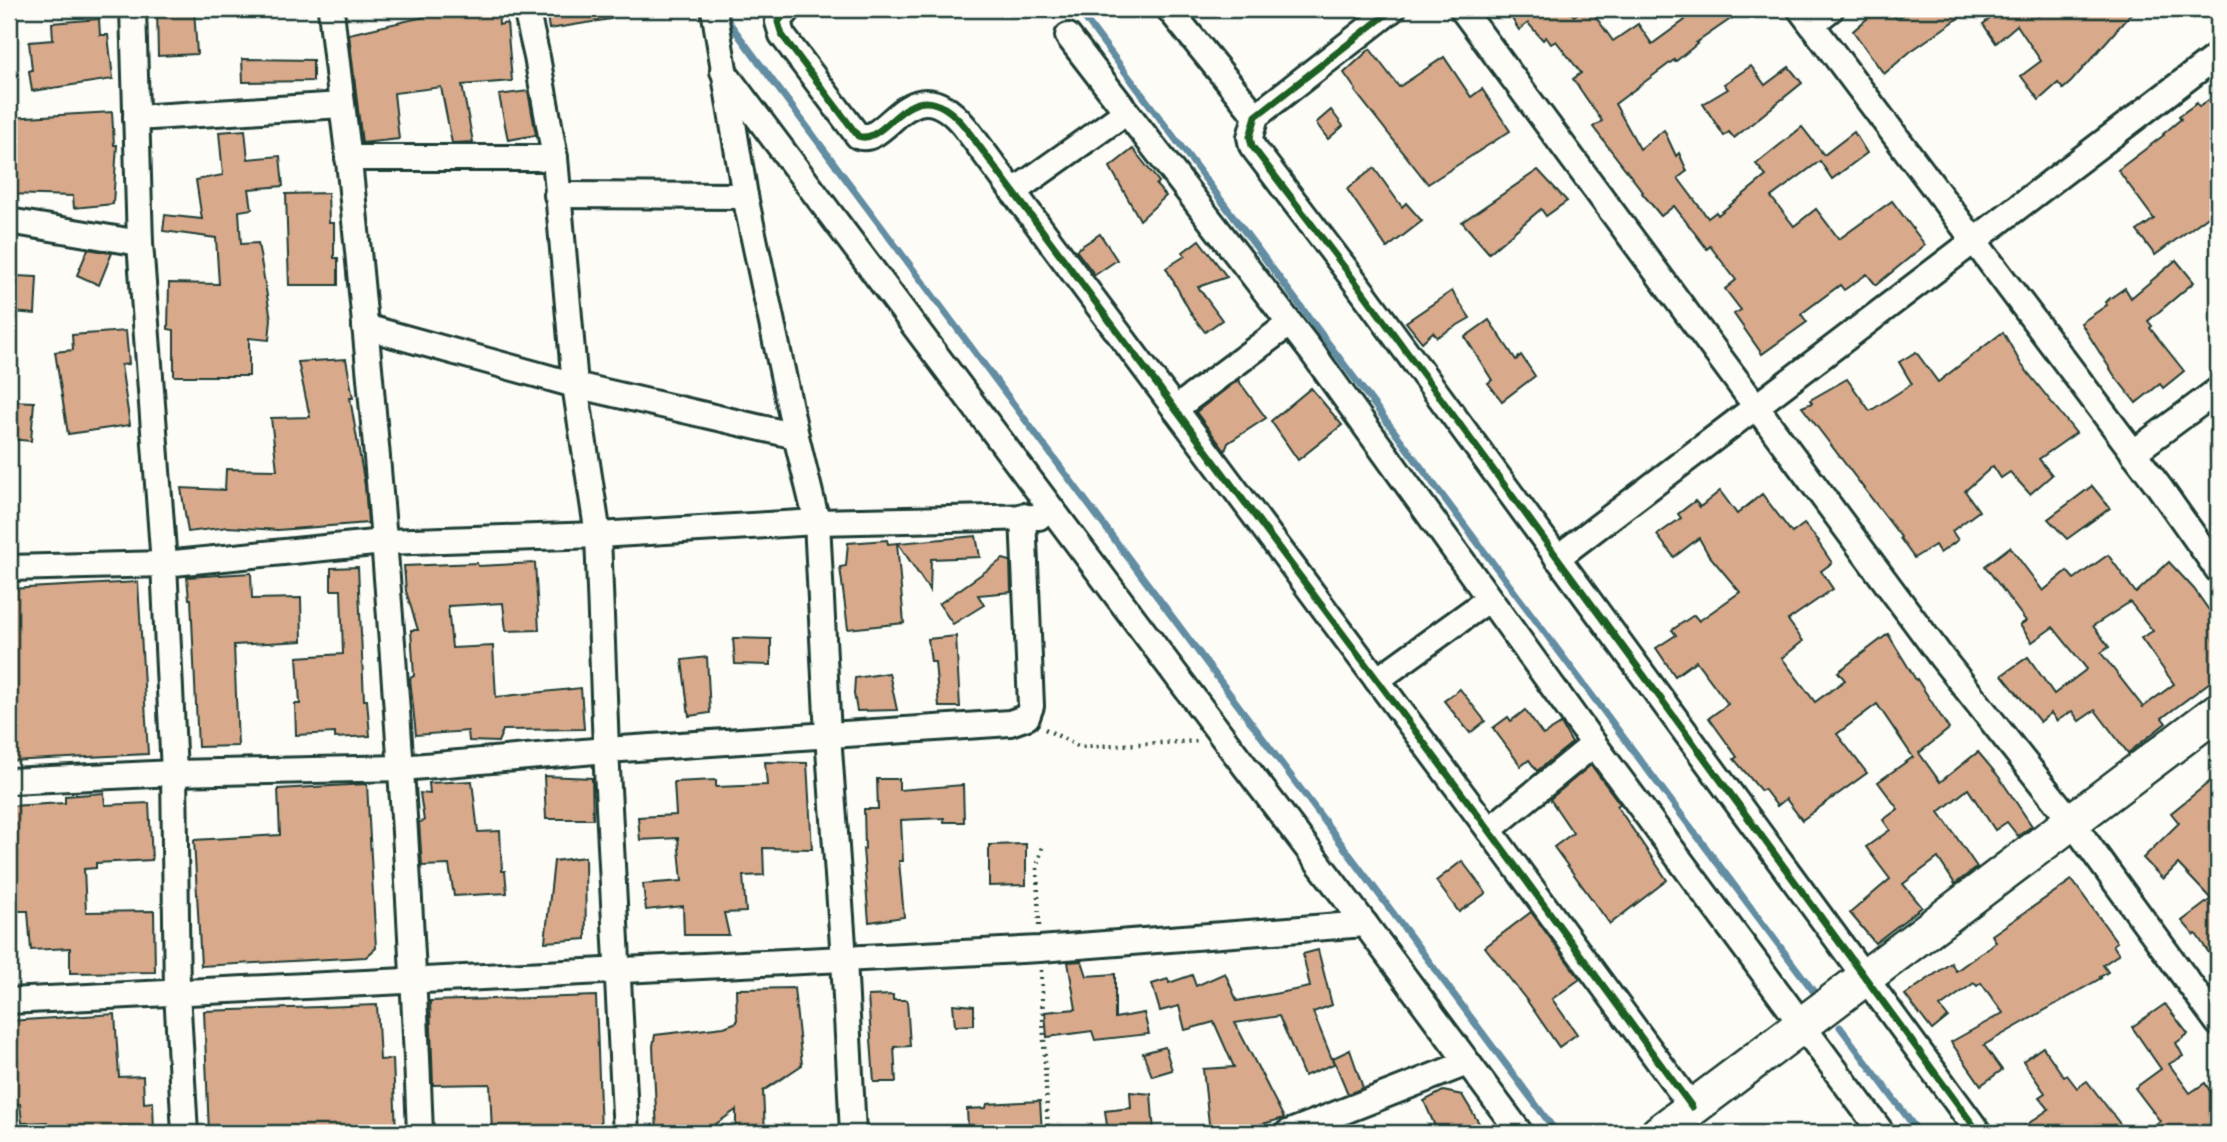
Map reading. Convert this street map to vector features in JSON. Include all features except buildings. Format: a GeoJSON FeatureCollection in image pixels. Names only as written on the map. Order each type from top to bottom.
{"type":"FeatureCollection","features":[{"type":"Feature","properties":{"kind":"street"},"geometry":{"type":"LineString","coordinates":[[133,9],[140,243],[164,564],[174,773],[177,992],[185,1133]]}},
{"type":"Feature","properties":{"kind":"street"},"geometry":{"type":"LineString","coordinates":[[331,9],[365,327],[402,768],[415,982],[420,1133]]}},
{"type":"Feature","properties":{"kind":"street"},"geometry":{"type":"LineString","coordinates":[[526,9],[555,158],[575,385],[598,535],[626,1133]]}},
{"type":"Feature","properties":{"kind":"street"},"geometry":{"type":"LineString","coordinates":[[714,9],[745,196],[817,522],[853,1133]]}},
{"type":"Feature","properties":{"kind":"street"},"geometry":{"type":"LineString","coordinates":[[789,9],[778,22],[782,35],[858,136],[863,138],[873,135],[914,103],[930,103],[946,109],[965,127],[1692,1107]]}},
{"type":"Feature","properties":{"kind":"street"},"geometry":{"type":"LineString","coordinates":[[1169,9],[1256,116]]}},
{"type":"Feature","properties":{"kind":"street"},"geometry":{"type":"LineString","coordinates":[[1392,9],[1256,116],[1250,137],[1252,146],[1357,284],[1979,1133]]}},
{"type":"Feature","properties":{"kind":"street"},"geometry":{"type":"LineString","coordinates":[[1462,9],[1942,658],[2071,821],[2218,1023]]}},
{"type":"Feature","properties":{"kind":"street"},"geometry":{"type":"LineString","coordinates":[[1814,14],[1975,241],[2218,570]]}},
{"type":"Feature","properties":{"kind":"street"},"geometry":{"type":"LineString","coordinates":[[1068,36],[1312,352],[1594,744],[1882,1133]]}},
{"type":"Feature","properties":{"kind":"street"},"geometry":{"type":"LineString","coordinates":[[1558,558],[2218,55]]}},
{"type":"Feature","properties":{"kind":"street"},"geometry":{"type":"LineString","coordinates":[[723,71],[1520,1133]]}},
{"type":"Feature","properties":{"kind":"street"},"geometry":{"type":"LineString","coordinates":[[136,118],[342,105]]}},
{"type":"Feature","properties":{"kind":"street"},"geometry":{"type":"LineString","coordinates":[[1013,192],[1126,112]]}},
{"type":"Feature","properties":{"kind":"street"},"geometry":{"type":"LineString","coordinates":[[348,158],[555,158]]}},
{"type":"Feature","properties":{"kind":"street"},"geometry":{"type":"LineString","coordinates":[[557,195],[745,196]]}},
{"type":"Feature","properties":{"kind":"street"},"geometry":{"type":"LineString","coordinates":[[9,221],[140,243]]}},
{"type":"Feature","properties":{"kind":"street"},"geometry":{"type":"LineString","coordinates":[[1175,409],[1289,324]]}},
{"type":"Feature","properties":{"kind":"street"},"geometry":{"type":"LineString","coordinates":[[365,327],[575,385],[796,436]]}},
{"type":"Feature","properties":{"kind":"street"},"geometry":{"type":"LineString","coordinates":[[2133,453],[2218,390]]}},
{"type":"Feature","properties":{"kind":"street"},"geometry":{"type":"LineString","coordinates":[[9,781],[174,773],[402,768],[606,750],[1010,723],[1027,717],[1031,706],[1023,516]]}},
{"type":"Feature","properties":{"kind":"street"},"geometry":{"type":"LineString","coordinates":[[9,568],[164,564],[384,542],[598,535],[817,522],[1058,517]]}},
{"type":"Feature","properties":{"kind":"street"},"geometry":{"type":"LineString","coordinates":[[1377,680],[1489,598]]}},
{"type":"Feature","properties":{"kind":"street"},"geometry":{"type":"LineString","coordinates":[[1659,1133],[2218,711]]}},
{"type":"Feature","properties":{"kind":"street"},"geometry":{"type":"LineString","coordinates":[[1489,830],[1594,744]]}},
{"type":"Feature","properties":{"kind":"street"},"geometry":{"type":"LineString","coordinates":[[9,1001],[1040,949],[1365,923]]}},
{"type":"Feature","properties":{"kind":"street"},"geometry":{"type":"LineString","coordinates":[[1288,1133],[1467,1063]]}},
{"type":"Feature","properties":{"kind":"path"},"geometry":{"type":"LineString","coordinates":[[1027,717],[1052,734],[1080,747],[1225,740]]}},
{"type":"Feature","properties":{"kind":"path"},"geometry":{"type":"LineString","coordinates":[[1042,847],[1037,867],[1048,1133]]}},
{"type":"Feature","properties":{"kind":"waterway"},"geometry":{"type":"LineString","coordinates":[[1081,9],[1084,17],[1817,996]]}},
{"type":"Feature","properties":{"kind":"waterway"},"geometry":{"type":"LineString","coordinates":[[725,17],[1557,1133]]}},
{"type":"Feature","properties":{"kind":"waterway"},"geometry":{"type":"LineString","coordinates":[[1840,1027],[1919,1133]]}},
{"type":"Feature","properties":{"kind":"cycle path"},"geometry":{"type":"LineString","coordinates":[[789,9],[778,22],[782,35],[858,136],[869,136],[902,111],[915,104],[930,102],[946,109],[965,127],[1692,1107]]}},
{"type":"Feature","properties":{"kind":"cycle path"},"geometry":{"type":"LineString","coordinates":[[1393,9],[1256,116],[1250,137],[1252,146],[1357,284],[1979,1133]]}}]}
